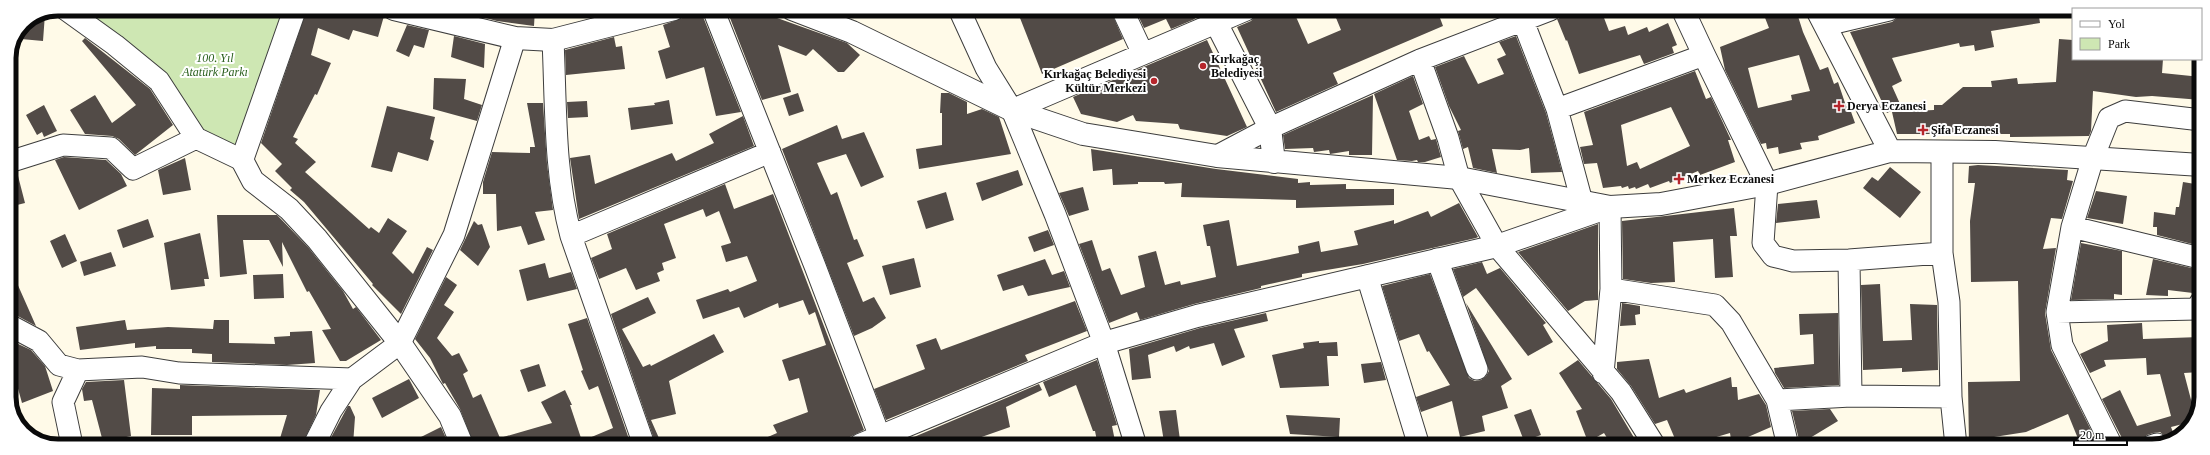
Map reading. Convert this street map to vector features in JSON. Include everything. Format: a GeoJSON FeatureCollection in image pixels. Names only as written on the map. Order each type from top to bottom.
{"type":"FeatureCollection","features":[{"type":"Feature","properties":{"kind":"street"},"geometry":{"type":"LineString","coordinates":[[75,16],[115,45],[158,81],[196,138],[242,160],[253,181],[289,209],[317,239],[400,343],[450,416],[460,439]]}},
{"type":"Feature","properties":{"kind":"street"},"geometry":{"type":"LineString","coordinates":[[242,160],[293,16]]}},
{"type":"Feature","properties":{"kind":"street"},"geometry":{"type":"LineString","coordinates":[[423,16],[514,38],[553,40],[647,16]]}},
{"type":"Feature","properties":{"kind":"street"},"geometry":{"type":"LineString","coordinates":[[716,16],[881,439]]}},
{"type":"Feature","properties":{"kind":"street"},"geometry":{"type":"LineString","coordinates":[[810,16],[852,32],[1012,110],[1083,134],[1217,156],[1459,178],[1610,207],[1661,204],[1767,184],[1890,151],[1995,152],[2194,165]]}},
{"type":"Feature","properties":{"kind":"street"},"geometry":{"type":"LineString","coordinates":[[962,16],[986,68],[1012,110],[1055,214],[1104,343],[1134,439]]}},
{"type":"Feature","properties":{"kind":"street"},"geometry":{"type":"LineString","coordinates":[[1125,16],[1143,54]]}},
{"type":"Feature","properties":{"kind":"street"},"geometry":{"type":"LineString","coordinates":[[1012,110],[1143,54],[1212,16],[1270,128],[1274,162]]}},
{"type":"Feature","properties":{"kind":"street"},"geometry":{"type":"LineString","coordinates":[[1217,156],[1270,128],[1420,60],[1536,16]]}},
{"type":"Feature","properties":{"kind":"street"},"geometry":{"type":"LineString","coordinates":[[1686,16],[1767,184],[1763,243],[1773,256],[1793,261],[1849,260],[1942,253]]}},
{"type":"Feature","properties":{"kind":"street"},"geometry":{"type":"LineString","coordinates":[[1838,16],[1821,18],[1890,151]]}},
{"type":"Feature","properties":{"kind":"street"},"geometry":{"type":"LineString","coordinates":[[1524,21],[1557,109],[1582,202]]}},
{"type":"Feature","properties":{"kind":"street"},"geometry":{"type":"LineString","coordinates":[[317,439],[331,411],[352,379],[400,343],[454,236],[514,38]]}},
{"type":"Feature","properties":{"kind":"street"},"geometry":{"type":"LineString","coordinates":[[553,40],[559,157],[564,209],[571,236],[642,439]]}},
{"type":"Feature","properties":{"kind":"street"},"geometry":{"type":"LineString","coordinates":[[1557,109],[1704,56]]}},
{"type":"Feature","properties":{"kind":"street"},"geometry":{"type":"LineString","coordinates":[[1420,60],[1448,138],[1459,178],[1498,246],[1620,392],[1650,439]]}},
{"type":"Feature","properties":{"kind":"street"},"geometry":{"type":"LineString","coordinates":[[2109,439],[2062,345],[2057,312],[2072,226],[2093,158],[2109,118],[2125,111],[2194,119]]}},
{"type":"Feature","properties":{"kind":"street"},"geometry":{"type":"LineString","coordinates":[[16,160],[63,145],[111,148],[133,169],[196,138]]}},
{"type":"Feature","properties":{"kind":"street"},"geometry":{"type":"LineString","coordinates":[[571,236],[770,152]]}},
{"type":"Feature","properties":{"kind":"street"},"geometry":{"type":"LineString","coordinates":[[1942,152],[1942,253],[1949,302],[1951,397],[1955,439]]}},
{"type":"Feature","properties":{"kind":"street"},"geometry":{"type":"LineString","coordinates":[[887,439],[1104,343],[1197,316],[1498,246],[1610,207]]}},
{"type":"Feature","properties":{"kind":"street"},"geometry":{"type":"LineString","coordinates":[[1603,373],[1612,289],[1610,207]]}},
{"type":"Feature","properties":{"kind":"street"},"geometry":{"type":"LineString","coordinates":[[2072,226],[2194,256]]}},
{"type":"Feature","properties":{"kind":"street"},"geometry":{"type":"LineString","coordinates":[[1437,259],[1477,369]]}},
{"type":"Feature","properties":{"kind":"street"},"geometry":{"type":"LineString","coordinates":[[1849,260],[1852,396]]}},
{"type":"Feature","properties":{"kind":"street"},"geometry":{"type":"LineString","coordinates":[[1367,276],[1417,439]]}},
{"type":"Feature","properties":{"kind":"street"},"geometry":{"type":"LineString","coordinates":[[1612,289],[1716,305],[1731,322],[1777,400],[1786,439]]}},
{"type":"Feature","properties":{"kind":"street"},"geometry":{"type":"LineString","coordinates":[[2057,312],[2194,309]]}},
{"type":"Feature","properties":{"kind":"street"},"geometry":{"type":"LineString","coordinates":[[16,329],[39,341],[59,365],[78,370],[142,367],[179,373],[352,379]]}},
{"type":"Feature","properties":{"kind":"street"},"geometry":{"type":"LineString","coordinates":[[71,439],[63,402],[78,370]]}},
{"type":"Feature","properties":{"kind":"street"},"geometry":{"type":"LineString","coordinates":[[1777,400],[1852,396],[1951,397]]}},
{"type":"Feature","properties":{"kind":"green space","name":"100. Yıl Atatürk Parkı"},"geometry":{"type":"Polygon","coordinates":[[[77,16],[290,16],[242,158],[197,137],[160,80],[77,16]]]}},
{"type":"Feature","properties":{"kind":"building"},"geometry":{"type":"Polygon","coordinates":[[[305,16],[384,16],[378,37],[353,30],[349,40],[318,28],[311,55],[331,63],[317,95],[315,94],[293,137],[298,139],[295,143],[316,162],[305,172],[369,229],[371,227],[379,233],[388,218],[407,231],[392,253],[413,274],[427,247],[433,250],[401,314],[372,285],[373,284],[304,202],[290,190],[292,188],[275,171],[282,164],[261,143],[305,16]]]}},
{"type":"Feature","properties":{"kind":"building"},"geometry":{"type":"Polygon","coordinates":[[[478,16],[535,16],[534,26],[497,21],[478,16]]]}},
{"type":"Feature","properties":{"kind":"building"},"geometry":{"type":"Polygon","coordinates":[[[683,16],[703,16],[741,112],[716,116],[704,67],[666,79],[658,51],[670,47],[663,25],[682,18],[683,16]]]}},
{"type":"Feature","properties":{"kind":"building"},"geometry":{"type":"Polygon","coordinates":[[[740,16],[772,16],[847,43],[860,55],[844,72],[838,72],[813,49],[806,56],[778,45],[791,92],[762,100],[730,18],[740,16]]]}},
{"type":"Feature","properties":{"kind":"building"},"geometry":{"type":"Polygon","coordinates":[[[1025,16],[1113,16],[1123,39],[1042,74],[1020,18],[1025,16]]]}},
{"type":"Feature","properties":{"kind":"building"},"geometry":{"type":"Polygon","coordinates":[[[1138,16],[1194,16],[1195,19],[1171,29],[1166,19],[1144,28],[1138,16]]]}},
{"type":"Feature","properties":{"kind":"building"},"geometry":{"type":"Polygon","coordinates":[[[1255,16],[1296,16],[1308,44],[1341,30],[1335,16],[1439,16],[1443,26],[1333,73],[1338,84],[1276,112],[1237,27],[1251,21],[1255,16]]]}},
{"type":"Feature","properties":{"kind":"building"},"geometry":{"type":"Polygon","coordinates":[[[1565,16],[1603,16],[1609,31],[1625,26],[1628,35],[1647,27],[1649,32],[1668,23],[1677,45],[1672,47],[1674,53],[1644,64],[1640,55],[1579,74],[1567,40],[1566,41],[1557,19],[1565,16]]]}},
{"type":"Feature","properties":{"kind":"building"},"geometry":{"type":"Polygon","coordinates":[[[1764,16],[1798,16],[1803,32],[1820,70],[1828,67],[1834,84],[1838,82],[1846,106],[1849,106],[1855,123],[1818,136],[1819,140],[1800,143],[1802,149],[1779,154],[1778,147],[1767,149],[1766,143],[1761,144],[1725,70],[1720,47],[1769,28],[1764,16]],[[1799,55],[1748,68],[1758,108],[1792,100],[1791,95],[1810,91],[1799,55]]]}},
{"type":"Feature","properties":{"kind":"building"},"geometry":{"type":"Polygon","coordinates":[[[1898,16],[2039,16],[2040,23],[1991,31],[1994,47],[1975,51],[1974,45],[1960,47],[1959,43],[1892,58],[1902,81],[1892,86],[1901,106],[1887,113],[1850,32],[1892,22],[1898,16]]]}},
{"type":"Feature","properties":{"kind":"building"},"geometry":{"type":"Polygon","coordinates":[[[45,18],[43,41],[21,39],[28,28],[45,18]]]}},
{"type":"Feature","properties":{"kind":"building"},"geometry":{"type":"Polygon","coordinates":[[[407,25],[429,30],[424,48],[414,45],[409,57],[396,51],[407,25]]]}},
{"type":"Feature","properties":{"kind":"building"},"geometry":{"type":"Polygon","coordinates":[[[454,36],[485,44],[484,68],[451,57],[454,36]]]}},
{"type":"Feature","properties":{"kind":"building"},"geometry":{"type":"Polygon","coordinates":[[[1516,36],[1546,113],[1562,172],[1531,173],[1529,148],[1520,150],[1492,149],[1497,173],[1473,168],[1468,147],[1463,149],[1458,131],[1461,130],[1449,106],[1435,67],[1464,56],[1478,84],[1504,74],[1497,59],[1506,55],[1499,42],[1516,36]]]}},
{"type":"Feature","properties":{"kind":"building"},"geometry":{"type":"Polygon","coordinates":[[[614,37],[616,47],[622,46],[625,69],[566,75],[565,50],[614,37]]]}},
{"type":"Feature","properties":{"kind":"building"},"geometry":{"type":"Polygon","coordinates":[[[85,38],[150,89],[173,125],[135,155],[119,139],[112,136],[85,134],[70,110],[95,95],[112,123],[136,105],[82,41],[85,38]]]}},
{"type":"Feature","properties":{"kind":"building"},"geometry":{"type":"Polygon","coordinates":[[[2059,39],[2072,40],[2072,60],[2163,60],[2162,73],[2194,76],[2194,99],[2152,96],[2136,97],[2093,91],[2091,131],[2089,136],[2010,137],[2010,134],[1897,134],[1892,112],[1934,110],[1934,105],[1942,105],[1963,87],[1992,87],[1991,81],[2017,78],[2018,84],[2056,82],[2059,39]]]}},
{"type":"Feature","properties":{"kind":"building"},"geometry":{"type":"Polygon","coordinates":[[[1207,40],[1247,127],[1227,136],[1180,129],[1178,124],[1136,121],[1133,115],[1117,122],[1081,114],[1073,97],[1207,40]]]}},
{"type":"Feature","properties":{"kind":"building"},"geometry":{"type":"Polygon","coordinates":[[[1695,71],[1706,99],[1711,97],[1731,140],[1728,140],[1735,162],[1700,175],[1698,171],[1670,183],[1669,181],[1650,188],[1648,184],[1636,189],[1635,187],[1629,189],[1628,186],[1622,188],[1621,186],[1603,188],[1597,163],[1584,164],[1580,147],[1593,145],[1584,112],[1695,71]],[[1671,107],[1621,125],[1627,166],[1637,162],[1640,169],[1690,146],[1671,107]]]}},
{"type":"Feature","properties":{"kind":"building"},"geometry":{"type":"Polygon","coordinates":[[[1413,76],[1423,104],[1409,111],[1419,140],[1429,136],[1431,140],[1436,139],[1441,157],[1425,162],[1418,162],[1417,160],[1397,160],[1374,94],[1413,76]]]}},
{"type":"Feature","properties":{"kind":"building"},"geometry":{"type":"Polygon","coordinates":[[[434,78],[466,79],[464,99],[482,105],[477,121],[433,109],[434,78]]]}},
{"type":"Feature","properties":{"kind":"building"},"geometry":{"type":"Polygon","coordinates":[[[798,93],[804,111],[789,116],[783,98],[798,93]]]}},
{"type":"Feature","properties":{"kind":"building"},"geometry":{"type":"Polygon","coordinates":[[[941,93],[949,93],[967,102],[967,114],[982,109],[999,117],[1011,154],[919,169],[916,149],[942,145],[942,113],[940,113],[941,93]]]}},
{"type":"Feature","properties":{"kind":"building"},"geometry":{"type":"Polygon","coordinates":[[[1373,95],[1372,155],[1349,155],[1349,151],[1330,154],[1329,150],[1314,152],[1313,148],[1285,149],[1283,135],[1373,95]]]}},
{"type":"Feature","properties":{"kind":"building"},"geometry":{"type":"Polygon","coordinates":[[[669,100],[673,124],[631,130],[628,108],[655,105],[654,103],[669,100]]]}},
{"type":"Feature","properties":{"kind":"building"},"geometry":{"type":"Polygon","coordinates":[[[587,101],[588,117],[568,118],[567,102],[587,101]]]}},
{"type":"Feature","properties":{"kind":"building"},"geometry":{"type":"Polygon","coordinates":[[[527,103],[543,103],[547,164],[553,210],[535,212],[545,240],[528,245],[521,226],[497,231],[496,194],[483,194],[483,182],[492,152],[530,153],[530,147],[535,147],[527,103]]]}},
{"type":"Feature","properties":{"kind":"building"},"geometry":{"type":"Polygon","coordinates":[[[44,105],[57,131],[44,137],[42,132],[37,135],[26,115],[44,105]]]}},
{"type":"Feature","properties":{"kind":"building"},"geometry":{"type":"Polygon","coordinates":[[[387,106],[435,117],[430,139],[434,141],[428,161],[398,152],[392,172],[371,167],[387,106]]]}},
{"type":"Feature","properties":{"kind":"building"},"geometry":{"type":"Polygon","coordinates":[[[743,116],[754,146],[579,219],[570,158],[590,155],[595,184],[672,153],[676,161],[714,143],[709,134],[743,116]]]}},
{"type":"Feature","properties":{"kind":"building"},"geometry":{"type":"Polygon","coordinates":[[[837,125],[842,139],[864,132],[884,177],[861,187],[846,154],[817,163],[831,195],[837,192],[854,240],[857,239],[864,256],[847,263],[863,302],[874,297],[886,318],[872,328],[854,336],[782,149],[837,125]]]}},
{"type":"Feature","properties":{"kind":"building"},"geometry":{"type":"Polygon","coordinates":[[[1091,149],[1216,169],[1298,179],[1298,183],[1310,182],[1310,185],[1346,184],[1346,189],[1394,189],[1394,205],[1296,208],[1296,200],[1181,197],[1182,183],[1165,184],[1164,182],[1138,182],[1138,184],[1113,185],[1112,169],[1093,171],[1091,149]]]}},
{"type":"Feature","properties":{"kind":"building"},"geometry":{"type":"Polygon","coordinates":[[[64,157],[106,160],[121,174],[127,186],[79,210],[55,160],[64,157]]]}},
{"type":"Feature","properties":{"kind":"building"},"geometry":{"type":"Polygon","coordinates":[[[185,158],[191,190],[163,195],[158,170],[185,158]]]}},
{"type":"Feature","properties":{"kind":"building"},"geometry":{"type":"Polygon","coordinates":[[[1978,165],[2068,170],[2067,180],[2073,181],[2062,219],[2051,218],[2043,249],[2056,248],[2045,313],[2051,350],[2093,434],[2087,436],[2088,439],[2078,439],[2068,414],[2026,432],[1994,437],[1994,439],[1969,439],[1968,382],[2020,381],[2018,281],[1971,282],[1970,221],[1975,183],[1968,183],[1969,166],[1978,165]]]}},
{"type":"Feature","properties":{"kind":"building"},"geometry":{"type":"Polygon","coordinates":[[[1890,167],[1921,192],[1900,218],[1863,188],[1872,177],[1878,181],[1890,167]]]}},
{"type":"Feature","properties":{"kind":"building"},"geometry":{"type":"Polygon","coordinates":[[[1018,170],[1023,185],[982,201],[976,183],[1018,170]]]}},
{"type":"Feature","properties":{"kind":"building"},"geometry":{"type":"Polygon","coordinates":[[[16,172],[25,203],[16,205],[16,172]]]}},
{"type":"Feature","properties":{"kind":"building"},"geometry":{"type":"Polygon","coordinates":[[[2183,182],[2194,184],[2194,244],[2157,235],[2157,227],[2153,227],[2154,212],[2175,215],[2176,207],[2179,207],[2183,182]]]}},
{"type":"Feature","properties":{"kind":"building"},"geometry":{"type":"Polygon","coordinates":[[[725,184],[734,209],[773,194],[864,430],[850,437],[850,439],[763,439],[777,433],[773,425],[808,412],[799,378],[789,381],[782,360],[826,345],[815,312],[809,315],[803,300],[779,308],[778,303],[744,318],[739,307],[703,319],[696,300],[728,289],[730,292],[757,281],[747,256],[726,262],[721,246],[731,243],[719,211],[706,217],[703,209],[664,224],[676,258],[662,263],[664,270],[657,273],[660,281],[636,290],[626,268],[599,279],[591,258],[612,249],[607,234],[725,184]]]}},
{"type":"Feature","properties":{"kind":"building"},"geometry":{"type":"Polygon","coordinates":[[[1083,187],[1089,210],[1069,216],[1059,193],[1083,187]]]}},
{"type":"Feature","properties":{"kind":"building"},"geometry":{"type":"Polygon","coordinates":[[[2096,191],[2127,196],[2123,224],[2087,218],[2096,191]]]}},
{"type":"Feature","properties":{"kind":"building"},"geometry":{"type":"Polygon","coordinates":[[[946,192],[954,220],[926,229],[917,201],[946,192]]]}},
{"type":"Feature","properties":{"kind":"building"},"geometry":{"type":"Polygon","coordinates":[[[1817,200],[1820,218],[1776,223],[1778,204],[1817,200]]]}},
{"type":"Feature","properties":{"kind":"building"},"geometry":{"type":"Polygon","coordinates":[[[1459,203],[1478,237],[1363,264],[1302,274],[1302,277],[1261,286],[1261,288],[1194,304],[1140,320],[1137,312],[1109,323],[1079,244],[1092,240],[1102,271],[1110,268],[1121,295],[1145,287],[1138,256],[1156,251],[1165,285],[1180,281],[1181,285],[1216,277],[1210,246],[1207,246],[1203,225],[1229,220],[1237,266],[1299,253],[1298,246],[1319,241],[1321,252],[1358,245],[1354,231],[1394,220],[1394,224],[1428,211],[1431,217],[1459,203]]]}},
{"type":"Feature","properties":{"kind":"building"},"geometry":{"type":"Polygon","coordinates":[[[1734,208],[1737,236],[1730,236],[1733,277],[1715,278],[1713,239],[1673,242],[1675,282],[1651,283],[1623,279],[1622,221],[1734,208]]]}},
{"type":"Feature","properties":{"kind":"building"},"geometry":{"type":"Polygon","coordinates":[[[217,215],[277,215],[308,247],[343,291],[353,309],[356,307],[381,340],[346,361],[340,361],[322,330],[331,329],[309,291],[307,292],[282,242],[283,267],[269,240],[243,240],[247,274],[220,277],[217,215]]]}},
{"type":"Feature","properties":{"kind":"building"},"geometry":{"type":"Polygon","coordinates":[[[148,219],[154,237],[123,248],[117,230],[148,219]]]}},
{"type":"Feature","properties":{"kind":"building"},"geometry":{"type":"Polygon","coordinates":[[[474,221],[478,225],[482,224],[490,247],[478,266],[460,250],[474,221]]]}},
{"type":"Feature","properties":{"kind":"building"},"geometry":{"type":"Polygon","coordinates":[[[1598,224],[1598,300],[1585,301],[1568,311],[1518,252],[1598,224]]]}},
{"type":"Feature","properties":{"kind":"building"},"geometry":{"type":"Polygon","coordinates":[[[1048,230],[1054,245],[1034,252],[1028,237],[1048,230]]]}},
{"type":"Feature","properties":{"kind":"building"},"geometry":{"type":"Polygon","coordinates":[[[200,233],[209,279],[204,279],[205,286],[171,290],[164,243],[200,233]]]}},
{"type":"Feature","properties":{"kind":"building"},"geometry":{"type":"Polygon","coordinates":[[[65,234],[77,261],[62,268],[50,241],[65,234]]]}},
{"type":"Feature","properties":{"kind":"building"},"geometry":{"type":"Polygon","coordinates":[[[2081,243],[2122,251],[2122,295],[2114,294],[2114,299],[2071,300],[2081,243]]]}},
{"type":"Feature","properties":{"kind":"building"},"geometry":{"type":"Polygon","coordinates":[[[111,252],[116,266],[84,276],[80,262],[111,252]]]}},
{"type":"Feature","properties":{"kind":"building"},"geometry":{"type":"Polygon","coordinates":[[[914,258],[921,287],[890,295],[882,266],[914,258]]]}},
{"type":"Feature","properties":{"kind":"building"},"geometry":{"type":"Polygon","coordinates":[[[1045,259],[1052,275],[1064,271],[1070,287],[1028,296],[1023,285],[1003,291],[997,275],[1045,259]]]}},
{"type":"Feature","properties":{"kind":"building"},"geometry":{"type":"Polygon","coordinates":[[[2153,259],[2194,269],[2194,293],[2168,290],[2168,296],[2146,295],[2153,259]]]}},
{"type":"Feature","properties":{"kind":"building"},"geometry":{"type":"Polygon","coordinates":[[[1482,262],[1487,274],[1500,268],[1546,323],[1543,325],[1553,342],[1528,356],[1476,288],[1463,297],[1453,269],[1482,262]]]}},
{"type":"Feature","properties":{"kind":"building"},"geometry":{"type":"Polygon","coordinates":[[[545,263],[549,278],[571,272],[577,289],[527,301],[519,270],[545,263]]]}},
{"type":"Feature","properties":{"kind":"building"},"geometry":{"type":"Polygon","coordinates":[[[283,274],[284,298],[254,299],[253,275],[283,274]]]}},
{"type":"Feature","properties":{"kind":"building"},"geometry":{"type":"Polygon","coordinates":[[[1430,274],[1469,378],[1475,381],[1481,380],[1489,371],[1466,303],[1512,379],[1501,386],[1508,408],[1482,416],[1485,431],[1460,437],[1452,401],[1421,412],[1416,397],[1450,385],[1429,351],[1427,352],[1419,334],[1399,341],[1382,286],[1430,274]]]}},
{"type":"Feature","properties":{"kind":"building"},"geometry":{"type":"Polygon","coordinates":[[[446,277],[457,285],[444,305],[454,312],[437,338],[452,356],[459,353],[468,371],[463,374],[473,398],[481,394],[500,438],[552,423],[541,402],[565,390],[572,405],[570,405],[581,439],[472,439],[460,409],[445,383],[443,384],[430,358],[415,339],[446,277]]]}},
{"type":"Feature","properties":{"kind":"building"},"geometry":{"type":"Polygon","coordinates":[[[16,281],[36,326],[16,315],[16,281]]]}},
{"type":"Feature","properties":{"kind":"building"},"geometry":{"type":"Polygon","coordinates":[[[1880,284],[1883,341],[1912,340],[1910,304],[1937,305],[1938,370],[1902,372],[1902,368],[1863,370],[1861,285],[1880,284]]]}},
{"type":"Feature","properties":{"kind":"building"},"geometry":{"type":"Polygon","coordinates":[[[648,297],[656,313],[622,329],[643,367],[650,364],[651,366],[714,334],[724,352],[669,381],[676,414],[651,420],[659,439],[654,439],[611,314],[648,297]]]}},
{"type":"Feature","properties":{"kind":"building"},"geometry":{"type":"Polygon","coordinates":[[[1075,301],[1087,331],[1025,355],[1028,361],[886,420],[874,389],[925,369],[916,345],[936,338],[941,350],[1075,301]]]}},
{"type":"Feature","properties":{"kind":"building"},"geometry":{"type":"Polygon","coordinates":[[[1622,303],[1640,306],[1640,314],[1635,315],[1636,325],[1620,326],[1622,303]]]}},
{"type":"Feature","properties":{"kind":"building"},"geometry":{"type":"Polygon","coordinates":[[[1266,313],[1268,321],[1234,329],[1245,357],[1222,366],[1214,343],[1190,349],[1189,346],[1176,352],[1174,346],[1148,355],[1151,378],[1132,380],[1129,349],[1200,328],[1266,313]]]}},
{"type":"Feature","properties":{"kind":"building"},"geometry":{"type":"Polygon","coordinates":[[[1838,313],[1839,385],[1784,388],[1775,373],[1774,368],[1814,364],[1813,334],[1800,335],[1799,314],[1838,313]]]}},
{"type":"Feature","properties":{"kind":"building"},"geometry":{"type":"Polygon","coordinates":[[[587,318],[629,439],[587,439],[613,428],[598,386],[589,390],[581,371],[583,370],[568,324],[587,318]]]}},
{"type":"Feature","properties":{"kind":"building"},"geometry":{"type":"Polygon","coordinates":[[[125,320],[127,330],[168,327],[213,329],[214,320],[229,320],[229,343],[275,344],[274,337],[290,336],[290,332],[312,331],[315,363],[287,365],[212,362],[212,354],[192,353],[192,349],[156,349],[156,346],[135,348],[135,343],[80,350],[76,327],[125,320]]]}},
{"type":"Feature","properties":{"kind":"building"},"geometry":{"type":"Polygon","coordinates":[[[2142,323],[2143,339],[2194,337],[2194,372],[2184,373],[2193,406],[2191,413],[2184,424],[2171,427],[2173,433],[2166,437],[2160,432],[2147,435],[2143,439],[2122,439],[2102,399],[2120,390],[2137,426],[2171,416],[2160,374],[2147,375],[2146,358],[2104,360],[2106,366],[2090,373],[2080,354],[2108,341],[2107,325],[2142,323]]]}},
{"type":"Feature","properties":{"kind":"building"},"geometry":{"type":"Polygon","coordinates":[[[1319,341],[1319,343],[1337,342],[1338,356],[1327,356],[1329,386],[1280,388],[1272,355],[1304,348],[1303,343],[1319,341]]]}},
{"type":"Feature","properties":{"kind":"building"},"geometry":{"type":"Polygon","coordinates":[[[16,343],[31,350],[45,366],[53,391],[22,403],[17,385],[16,343]]]}},
{"type":"Feature","properties":{"kind":"building"},"geometry":{"type":"Polygon","coordinates":[[[1649,359],[1659,398],[1684,389],[1686,393],[1731,377],[1732,387],[1737,387],[1738,400],[1759,394],[1766,405],[1771,427],[1748,437],[1748,439],[1731,439],[1730,433],[1710,439],[1675,439],[1667,420],[1655,424],[1631,386],[1617,369],[1617,362],[1649,359]]]}},
{"type":"Feature","properties":{"kind":"building"},"geometry":{"type":"Polygon","coordinates":[[[1097,360],[1117,425],[1112,426],[1115,439],[1097,439],[1095,431],[1093,431],[1076,385],[1049,397],[1043,382],[1097,360]]]}},
{"type":"Feature","properties":{"kind":"building"},"geometry":{"type":"Polygon","coordinates":[[[1578,360],[1611,399],[1635,439],[1608,439],[1604,433],[1593,439],[1587,439],[1576,411],[1582,409],[1559,373],[1578,360]]]}},
{"type":"Feature","properties":{"kind":"building"},"geometry":{"type":"Polygon","coordinates":[[[1381,362],[1386,380],[1364,383],[1361,364],[1381,362]]]}},
{"type":"Feature","properties":{"kind":"building"},"geometry":{"type":"Polygon","coordinates":[[[539,364],[546,386],[528,392],[520,370],[539,364]]]}},
{"type":"Feature","properties":{"kind":"building"},"geometry":{"type":"Polygon","coordinates":[[[409,379],[419,398],[382,418],[372,398],[409,379]]]}},
{"type":"Feature","properties":{"kind":"building"},"geometry":{"type":"Polygon","coordinates":[[[124,380],[131,436],[117,439],[102,439],[92,400],[84,401],[82,389],[86,382],[124,380]]]}},
{"type":"Feature","properties":{"kind":"building"},"geometry":{"type":"Polygon","coordinates":[[[1039,384],[1042,390],[1006,407],[1010,427],[976,439],[909,439],[1039,384]]]}},
{"type":"Feature","properties":{"kind":"building"},"geometry":{"type":"Polygon","coordinates":[[[180,385],[320,390],[316,415],[305,439],[280,439],[287,415],[192,416],[192,435],[151,435],[152,388],[180,389],[180,385]]]}},
{"type":"Feature","properties":{"kind":"building"},"geometry":{"type":"Polygon","coordinates":[[[348,406],[350,406],[355,417],[353,439],[330,439],[348,406]]]}},
{"type":"Feature","properties":{"kind":"building"},"geometry":{"type":"Polygon","coordinates":[[[1531,409],[1541,435],[1530,439],[1523,439],[1514,415],[1531,409]]]}},
{"type":"Feature","properties":{"kind":"building"},"geometry":{"type":"Polygon","coordinates":[[[1830,409],[1838,421],[1808,439],[1799,439],[1792,411],[1830,409]]]}},
{"type":"Feature","properties":{"kind":"building"},"geometry":{"type":"Polygon","coordinates":[[[1176,410],[1180,439],[1164,439],[1159,411],[1176,410]]]}},
{"type":"Feature","properties":{"kind":"building"},"geometry":{"type":"Polygon","coordinates":[[[1286,415],[1340,418],[1339,437],[1290,434],[1286,415]]]}},
{"type":"Feature","properties":{"kind":"building"},"geometry":{"type":"Polygon","coordinates":[[[441,427],[446,439],[417,439],[441,427]]]}},
{"type":"Feature","properties":{"kind":"place","name":"Kırkağaç Belediyesi"},"geometry":{"type":"Point","coordinates":[1203,66]}},
{"type":"Feature","properties":{"kind":"place","name":"Kırkağaç Belediyesi Kültür Merkezi"},"geometry":{"type":"Point","coordinates":[1154,81]}},
{"type":"Feature","properties":{"kind":"place","name":"Derya Eczanesi"},"geometry":{"type":"Point","coordinates":[1839,106]}},
{"type":"Feature","properties":{"kind":"place","name":"Şifa Eczanesi"},"geometry":{"type":"Point","coordinates":[1923,130]}},
{"type":"Feature","properties":{"kind":"place","name":"Merkez Eczanesi"},"geometry":{"type":"Point","coordinates":[1679,179]}}]}
